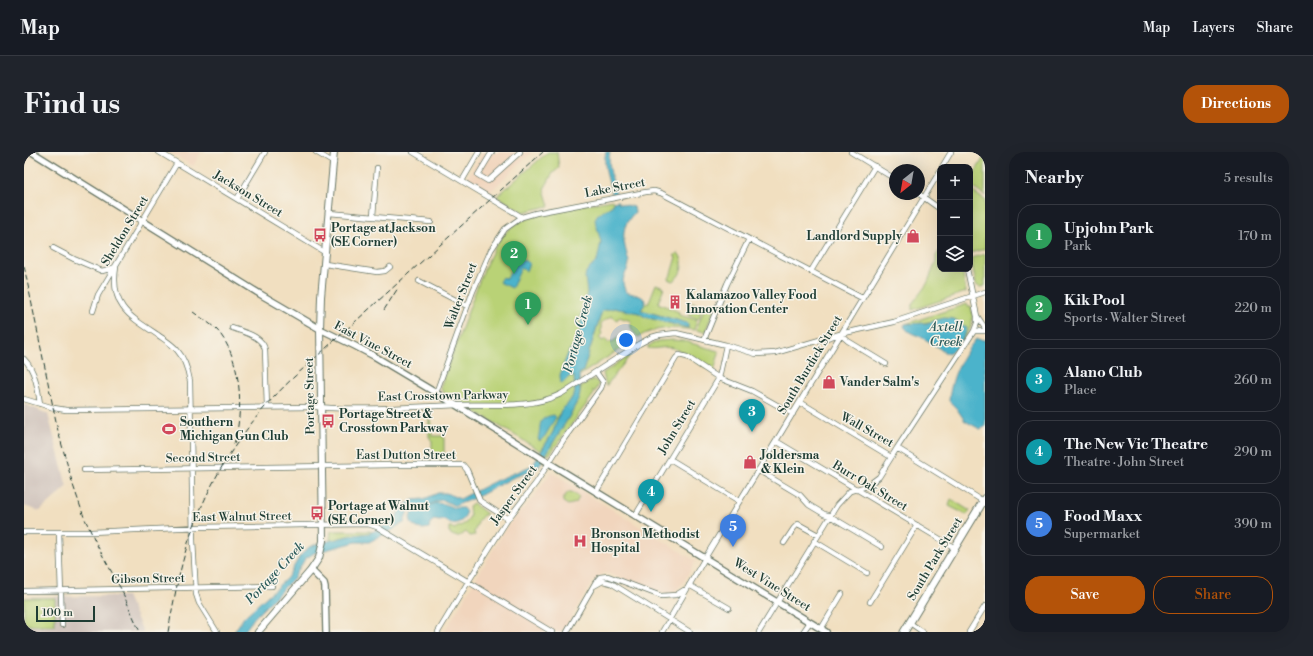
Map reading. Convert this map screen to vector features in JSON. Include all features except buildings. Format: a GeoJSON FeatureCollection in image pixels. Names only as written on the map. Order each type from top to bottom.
{"type":"FeatureCollection","features":[{"type":"Feature","properties":{"kind":"main road","name":"Portage Street"},"geometry":{"type":"LineString","coordinates":[[258,632],[311,570],[322,551],[323,466],[320,330],[321,297],[334,152]]}},
{"type":"Feature","properties":{"kind":"main road","name":"South Park Street"},"geometry":{"type":"LineString","coordinates":[[904,632],[984,499]]}},
{"type":"Feature","properties":{"kind":"street","name":"East Vine Street"},"geometry":{"type":"LineString","coordinates":[[32,152],[320,330],[355,346],[436,393],[705,558]]}},
{"type":"Feature","properties":{"kind":"street","name":"Jackson Street"},"geometry":{"type":"LineString","coordinates":[[160,152],[326,253]]}},
{"type":"Feature","properties":{"kind":"street"},"geometry":{"type":"LineString","coordinates":[[236,199],[265,152]]}},
{"type":"Feature","properties":{"kind":"street"},"geometry":{"type":"LineString","coordinates":[[316,152],[334,163]]}},
{"type":"Feature","properties":{"kind":"street"},"geometry":{"type":"LineString","coordinates":[[413,152],[522,218]]}},
{"type":"Feature","properties":{"kind":"street"},"geometry":{"type":"LineString","coordinates":[[462,181],[479,152]]}},
{"type":"Feature","properties":{"kind":"street"},"geometry":{"type":"LineString","coordinates":[[492,152],[478,175],[488,181],[520,152]]}},
{"type":"Feature","properties":{"kind":"street"},"geometry":{"type":"LineString","coordinates":[[852,152],[889,175]]}},
{"type":"Feature","properties":{"kind":"street"},"geometry":{"type":"LineString","coordinates":[[944,164],[951,152]]}},
{"type":"Feature","properties":{"kind":"street","name":"Sheldon Street"},"geometry":{"type":"LineString","coordinates":[[93,311],[98,296],[177,163]]}},
{"type":"Feature","properties":{"kind":"street"},"geometry":{"type":"LineString","coordinates":[[811,271],[875,166]]}},
{"type":"Feature","properties":{"kind":"street"},"geometry":{"type":"LineString","coordinates":[[373,216],[377,168]]}},
{"type":"Feature","properties":{"kind":"street","name":"South Burdick Street"},"geometry":{"type":"LineString","coordinates":[[925,195],[937,176]]}},
{"type":"Feature","properties":{"kind":"street","name":"Lake Street"},"geometry":{"type":"LineString","coordinates":[[522,218],[536,213],[654,191],[661,193],[749,238],[862,298]]}},
{"type":"Feature","properties":{"kind":"street"},"geometry":{"type":"LineString","coordinates":[[925,198],[937,207]]}},
{"type":"Feature","properties":{"kind":"street","name":"South Burdick Street"},"geometry":{"type":"LineString","coordinates":[[662,632],[739,501],[922,200]]}},
{"type":"Feature","properties":{"kind":"street"},"geometry":{"type":"LineString","coordinates":[[329,213],[431,222]]}},
{"type":"Feature","properties":{"kind":"street","name":"Walter Street"},"geometry":{"type":"LineString","coordinates":[[436,393],[480,272],[497,238],[508,226],[522,218]]}},
{"type":"Feature","properties":{"kind":"street"},"geometry":{"type":"LineString","coordinates":[[704,340],[729,280],[749,238]]}},
{"type":"Feature","properties":{"kind":"street"},"geometry":{"type":"LineString","coordinates":[[53,248],[102,271],[116,267],[114,284],[115,290],[119,302],[124,310],[135,320],[172,345],[183,357],[188,367],[191,409],[195,588],[199,603],[217,632]]}},
{"type":"Feature","properties":{"kind":"street"},"geometry":{"type":"LineString","coordinates":[[325,264],[377,272],[385,271],[390,267]]}},
{"type":"Feature","properties":{"kind":"street"},"geometry":{"type":"LineString","coordinates":[[897,448],[974,331],[977,323],[977,316],[968,272]]}},
{"type":"Feature","properties":{"kind":"street"},"geometry":{"type":"LineString","coordinates":[[419,281],[467,306]]}},
{"type":"Feature","properties":{"kind":"street","name":"East Crosstown Parkway"},"geometry":{"type":"LineString","coordinates":[[24,399],[66,410],[267,407],[441,407],[456,405],[531,403],[556,397],[645,340],[659,335],[676,333],[765,355],[782,352],[840,334],[894,322],[985,292]]}},
{"type":"Feature","properties":{"kind":"street"},"geometry":{"type":"LineString","coordinates":[[977,316],[985,328]]}},
{"type":"Feature","properties":{"kind":"street"},"geometry":{"type":"LineString","coordinates":[[232,328],[258,339],[264,344],[267,407]]}},
{"type":"Feature","properties":{"kind":"street"},"geometry":{"type":"LineString","coordinates":[[974,331],[985,331]]}},
{"type":"Feature","properties":{"kind":"street"},"geometry":{"type":"LineString","coordinates":[[840,334],[848,341],[886,364]]}},
{"type":"Feature","properties":{"kind":"street","name":"John Street"},"geometry":{"type":"LineString","coordinates":[[635,516],[719,378],[726,345]]}},
{"type":"Feature","properties":{"kind":"street"},"geometry":{"type":"LineString","coordinates":[[596,492],[679,355],[687,357],[719,378],[752,391],[793,414]]}},
{"type":"Feature","properties":{"kind":"street"},"geometry":{"type":"LineString","coordinates":[[24,358],[29,365],[36,382],[40,404]]}},
{"type":"Feature","properties":{"kind":"street","name":"Jasper Street"},"geometry":{"type":"LineString","coordinates":[[438,632],[508,519],[536,483],[602,385],[602,380],[596,372]]}},
{"type":"Feature","properties":{"kind":"street","name":"Wall Street"},"geometry":{"type":"LineString","coordinates":[[800,402],[891,457],[897,448],[984,499]]}},
{"type":"Feature","properties":{"kind":"street","name":"Burr Oak Street"},"geometry":{"type":"LineString","coordinates":[[776,441],[955,548]]}},
{"type":"Feature","properties":{"kind":"street"},"geometry":{"type":"LineString","coordinates":[[759,632],[837,505],[845,495],[854,489],[864,487],[876,481],[891,457]]}},
{"type":"Feature","properties":{"kind":"street"},"geometry":{"type":"LineString","coordinates":[[670,459],[739,501]]}},
{"type":"Feature","properties":{"kind":"street","name":"East Dutton Street"},"geometry":{"type":"LineString","coordinates":[[323,466],[463,465],[466,468],[478,497],[483,503],[508,519]]}},
{"type":"Feature","properties":{"kind":"street","name":"Second Street"},"geometry":{"type":"LineString","coordinates":[[84,470],[323,466]]}},
{"type":"Feature","properties":{"kind":"street"},"geometry":{"type":"LineString","coordinates":[[758,470],[800,495],[809,505],[882,547]]}},
{"type":"Feature","properties":{"kind":"street","name":"East Walnut Street"},"geometry":{"type":"LineString","coordinates":[[24,532],[91,532],[194,527],[368,524],[388,533],[552,632]]}},
{"type":"Feature","properties":{"kind":"street"},"geometry":{"type":"LineString","coordinates":[[784,543],[798,524],[818,535]]}},
{"type":"Feature","properties":{"kind":"street"},"geometry":{"type":"LineString","coordinates":[[870,602],[917,525]]}},
{"type":"Feature","properties":{"kind":"street"},"geometry":{"type":"LineString","coordinates":[[59,532],[62,625]]}},
{"type":"Feature","properties":{"kind":"street"},"geometry":{"type":"LineString","coordinates":[[814,542],[866,573]]}},
{"type":"Feature","properties":{"kind":"street","name":"West Vine Street"},"geometry":{"type":"LineString","coordinates":[[705,558],[778,601],[826,632]]}},
{"type":"Feature","properties":{"kind":"street"},"geometry":{"type":"LineString","coordinates":[[311,570],[320,578],[325,587],[326,632]]}},
{"type":"Feature","properties":{"kind":"street"},"geometry":{"type":"LineString","coordinates":[[568,632],[592,588],[598,579],[604,576],[666,597],[679,594],[688,586],[729,608]]}},
{"type":"Feature","properties":{"kind":"street"},"geometry":{"type":"LineString","coordinates":[[592,588],[600,582],[605,581],[625,591],[690,632]]}},
{"type":"Feature","properties":{"kind":"street","name":"Gibson Street"},"geometry":{"type":"LineString","coordinates":[[24,591],[272,586]]}},
{"type":"Feature","properties":{"kind":"street"},"geometry":{"type":"LineString","coordinates":[[625,591],[632,592],[638,588]]}},
{"type":"Feature","properties":{"kind":"street"},"geometry":{"type":"LineString","coordinates":[[821,628],[842,594]]}},
{"type":"Feature","properties":{"kind":"street"},"geometry":{"type":"LineString","coordinates":[[969,632],[985,606]]}},
{"type":"Feature","properties":{"kind":"street"},"geometry":{"type":"LineString","coordinates":[[803,632],[810,622]]}},
{"type":"Feature","properties":{"kind":"street"},"geometry":{"type":"LineString","coordinates":[[910,623],[923,632]]}},
{"type":"Feature","properties":{"kind":"shaded area"},"geometry":{"type":"Polygon","coordinates":[[[169,152],[201,152],[193,166],[169,152]]]}},
{"type":"Feature","properties":{"kind":"shaded area"},"geometry":{"type":"Polygon","coordinates":[[[483,152],[532,152],[489,193],[466,179],[483,152]]]}},
{"type":"Feature","properties":{"kind":"shaded area"},"geometry":{"type":"Polygon","coordinates":[[[24,404],[48,414],[67,487],[40,511],[24,506],[24,404]]]}},
{"type":"Feature","properties":{"kind":"shaded area","name":"Bronson Methodist Hospital"},"geometry":{"type":"Polygon","coordinates":[[[551,472],[696,561],[683,583],[674,592],[666,593],[604,573],[593,581],[562,632],[444,632],[508,525],[534,497],[551,472]]]}},
{"type":"Feature","properties":{"kind":"shaded area"},"geometry":{"type":"Polygon","coordinates":[[[127,596],[143,632],[24,632],[24,597],[127,596]]]}},
{"type":"Feature","properties":{"kind":"green space"},"geometry":{"type":"Polygon","coordinates":[[[548,152],[557,152],[559,168],[553,173],[544,189],[549,206],[523,212],[497,196],[548,152]]]}},
{"type":"Feature","properties":{"kind":"green space"},"geometry":{"type":"Polygon","coordinates":[[[985,157],[985,196],[973,188],[974,174],[985,157]]]}},
{"type":"Feature","properties":{"kind":"green space"},"geometry":{"type":"Polygon","coordinates":[[[973,192],[985,200],[985,249],[973,252],[973,192]]]}},
{"type":"Feature","properties":{"kind":"green space"},"geometry":{"type":"Polygon","coordinates":[[[612,200],[614,203],[574,376],[575,393],[559,414],[553,432],[541,451],[443,392],[441,385],[484,269],[497,244],[505,234],[513,226],[535,216],[561,209],[612,200]]]}},
{"type":"Feature","properties":{"kind":"green space"},"geometry":{"type":"Polygon","coordinates":[[[677,253],[681,257],[682,269],[678,276],[672,281],[668,279],[676,257],[674,256],[677,253]]]}},
{"type":"Feature","properties":{"kind":"green space"},"geometry":{"type":"Polygon","coordinates":[[[937,254],[937,272],[963,272],[966,292],[912,310],[912,304],[927,284],[936,262],[937,254]]]}},
{"type":"Feature","properties":{"kind":"green space"},"geometry":{"type":"Polygon","coordinates":[[[985,254],[985,286],[980,287],[976,285],[973,269],[973,257],[985,254]]]}},
{"type":"Feature","properties":{"kind":"green space"},"geometry":{"type":"Polygon","coordinates":[[[656,284],[664,287],[658,303],[679,312],[679,315],[697,320],[694,330],[679,328],[665,329],[651,331],[638,337],[631,328],[631,321],[619,317],[617,320],[611,316],[601,323],[602,334],[599,337],[602,341],[606,339],[608,343],[611,341],[612,342],[625,333],[627,337],[631,335],[634,340],[580,375],[583,371],[602,311],[614,308],[639,313],[645,317],[688,328],[687,323],[641,310],[645,303],[648,304],[656,284]]]}},
{"type":"Feature","properties":{"kind":"green space"},"geometry":{"type":"Polygon","coordinates":[[[693,302],[700,309],[698,319],[688,315],[693,302]]]}},
{"type":"Feature","properties":{"kind":"green space"},"geometry":{"type":"Polygon","coordinates":[[[707,304],[713,307],[714,310],[705,332],[696,330],[703,312],[701,306],[706,307],[707,304]]]}},
{"type":"Feature","properties":{"kind":"green space"},"geometry":{"type":"Polygon","coordinates":[[[967,304],[968,306],[971,306],[972,320],[970,328],[963,341],[961,340],[966,332],[959,322],[954,319],[950,318],[922,323],[905,324],[967,304]]]}},
{"type":"Feature","properties":{"kind":"green space"},"geometry":{"type":"Polygon","coordinates":[[[658,341],[684,341],[718,351],[719,353],[714,371],[673,348],[648,348],[648,346],[658,341]]]}},
{"type":"Feature","properties":{"kind":"green space"},"geometry":{"type":"Polygon","coordinates":[[[632,353],[606,386],[603,373],[632,353]]]}},
{"type":"Feature","properties":{"kind":"green space"},"geometry":{"type":"Polygon","coordinates":[[[594,379],[599,384],[595,392],[593,390],[592,392],[594,394],[549,455],[546,454],[578,400],[581,387],[594,379]]]}},
{"type":"Feature","properties":{"kind":"green space"},"geometry":{"type":"Polygon","coordinates":[[[426,413],[430,413],[432,436],[444,436],[444,460],[429,459],[429,456],[432,456],[432,441],[429,437],[429,414],[426,413]]]}},
{"type":"Feature","properties":{"kind":"green space"},"geometry":{"type":"Polygon","coordinates":[[[568,492],[572,492],[579,497],[576,503],[568,505],[563,502],[563,499],[568,492]]]}},
{"type":"Feature","properties":{"kind":"green space"},"geometry":{"type":"Polygon","coordinates":[[[951,499],[970,511],[967,515],[949,506],[951,499]]]}},
{"type":"Feature","properties":{"kind":"green space"},"geometry":{"type":"Polygon","coordinates":[[[473,503],[487,514],[480,519],[474,532],[475,535],[470,536],[466,532],[456,536],[449,533],[449,527],[454,529],[466,523],[470,516],[469,506],[473,503]]]}},
{"type":"Feature","properties":{"kind":"green space"},"geometry":{"type":"Polygon","coordinates":[[[331,531],[373,532],[348,536],[330,541],[331,531]]]}},
{"type":"Feature","properties":{"kind":"green space"},"geometry":{"type":"Polygon","coordinates":[[[24,598],[55,598],[55,625],[24,624],[24,598]]]}},
{"type":"Feature","properties":{"kind":"water"},"geometry":{"type":"Polygon","coordinates":[[[606,152],[610,152],[610,167],[616,194],[612,194],[606,173],[606,152]]]}},
{"type":"Feature","properties":{"kind":"water"},"geometry":{"type":"Polygon","coordinates":[[[618,201],[618,203],[634,207],[635,212],[628,220],[624,232],[625,247],[629,262],[629,266],[623,279],[626,292],[640,296],[644,299],[645,303],[641,310],[687,323],[688,328],[645,317],[639,313],[614,308],[602,311],[583,371],[579,374],[580,393],[578,400],[537,469],[512,478],[481,495],[455,506],[443,500],[429,505],[412,508],[408,510],[404,523],[369,542],[356,542],[314,553],[305,559],[293,579],[254,618],[244,632],[234,632],[244,617],[287,578],[300,556],[309,547],[348,536],[370,533],[395,520],[401,507],[413,500],[424,499],[438,493],[446,493],[460,499],[495,481],[533,465],[553,432],[561,410],[567,405],[575,393],[574,376],[570,376],[561,384],[561,371],[581,328],[581,316],[587,293],[585,277],[586,272],[597,261],[601,242],[595,220],[597,215],[613,205],[613,202],[618,201]]]}},
{"type":"Feature","properties":{"kind":"water"},"geometry":{"type":"Polygon","coordinates":[[[517,257],[529,263],[526,271],[521,268],[512,288],[499,282],[502,277],[507,279],[517,257]]]}},
{"type":"Feature","properties":{"kind":"water","name":"Axtell Creek"},"geometry":{"type":"Polygon","coordinates":[[[944,318],[954,319],[967,328],[960,344],[950,352],[946,353],[910,332],[904,326],[905,324],[927,323],[944,318]]]}},
{"type":"Feature","properties":{"kind":"water","name":"Axtell Creek"},"geometry":{"type":"Polygon","coordinates":[[[976,339],[985,340],[985,427],[980,429],[965,421],[957,409],[949,401],[954,376],[961,360],[976,339]]]}},
{"type":"Feature","properties":{"kind":"water"},"geometry":{"type":"Polygon","coordinates":[[[554,415],[556,417],[545,436],[540,441],[538,439],[542,420],[548,416],[554,415]]]}},
{"type":"Feature","properties":{"kind":"water"},"geometry":{"type":"Polygon","coordinates":[[[436,503],[445,504],[454,508],[463,508],[466,512],[464,518],[459,522],[451,524],[445,520],[434,520],[430,523],[429,528],[424,529],[417,528],[411,523],[410,517],[413,511],[436,503]]]}},
{"type":"Feature","properties":{"kind":"railway"},"geometry":{"type":"LineString","coordinates":[[168,632],[184,558],[191,534],[209,490],[233,449],[261,411],[294,377],[543,152]]}},
{"type":"Feature","properties":{"kind":"railway"},"geometry":{"type":"LineString","coordinates":[[24,266],[58,431],[73,485],[84,517],[98,547],[121,589],[140,632]]}},
{"type":"Feature","properties":{"kind":"railway"},"geometry":{"type":"LineString","coordinates":[[384,310],[398,288]]}},
{"type":"Feature","properties":{"kind":"railway"},"geometry":{"type":"LineString","coordinates":[[193,312],[217,330],[232,355],[239,385],[240,401],[234,444]]}},
{"type":"Feature","properties":{"kind":"place","name":"Portage at Jackson (SE Corner)"},"geometry":{"type":"Point","coordinates":[320,235]}},
{"type":"Feature","properties":{"kind":"place","name":"Landlord Supply"},"geometry":{"type":"Point","coordinates":[913,236]}},
{"type":"Feature","properties":{"kind":"place","name":"Kik Pool"},"geometry":{"type":"Point","coordinates":[514,274]}},
{"type":"Feature","properties":{"kind":"place","name":"Kalamazoo Valley Food Innovation Center"},"geometry":{"type":"Point","coordinates":[675,302]}},
{"type":"Feature","properties":{"kind":"place","name":"Upjohn Park"},"geometry":{"type":"Point","coordinates":[528,325]}},
{"type":"Feature","properties":{"kind":"place","name":"Vander Salm's"},"geometry":{"type":"Point","coordinates":[829,382]}},
{"type":"Feature","properties":{"kind":"place","name":"Portage Street & Crosstown Parkway"},"geometry":{"type":"Point","coordinates":[328,421]}},
{"type":"Feature","properties":{"kind":"place","name":"Southern Michigan Gun Club"},"geometry":{"type":"Point","coordinates":[169,429]}},
{"type":"Feature","properties":{"kind":"place","name":"Alano Club"},"geometry":{"type":"Point","coordinates":[752,432]}},
{"type":"Feature","properties":{"kind":"place","name":"Joldersma & Klein"},"geometry":{"type":"Point","coordinates":[750,462]}},
{"type":"Feature","properties":{"kind":"place","name":"The New Vic Theatre"},"geometry":{"type":"Point","coordinates":[651,512]}},
{"type":"Feature","properties":{"kind":"place","name":"Portage at Walnut (SE Corner)"},"geometry":{"type":"Point","coordinates":[317,513]}},
{"type":"Feature","properties":{"kind":"place","name":"Bronson Methodist Hospital"},"geometry":{"type":"Point","coordinates":[580,541]}},
{"type":"Feature","properties":{"kind":"place","name":"Food Maxx"},"geometry":{"type":"Point","coordinates":[733,547]}},
{"type":"Feature","properties":{"kind":"water label","name":"Portage Creek"},"geometry":{"type":"Point","coordinates":[578,334]}},
{"type":"Feature","properties":{"kind":"water label","name":"Portage Creek"},"geometry":{"type":"Point","coordinates":[275,573]}}]}
